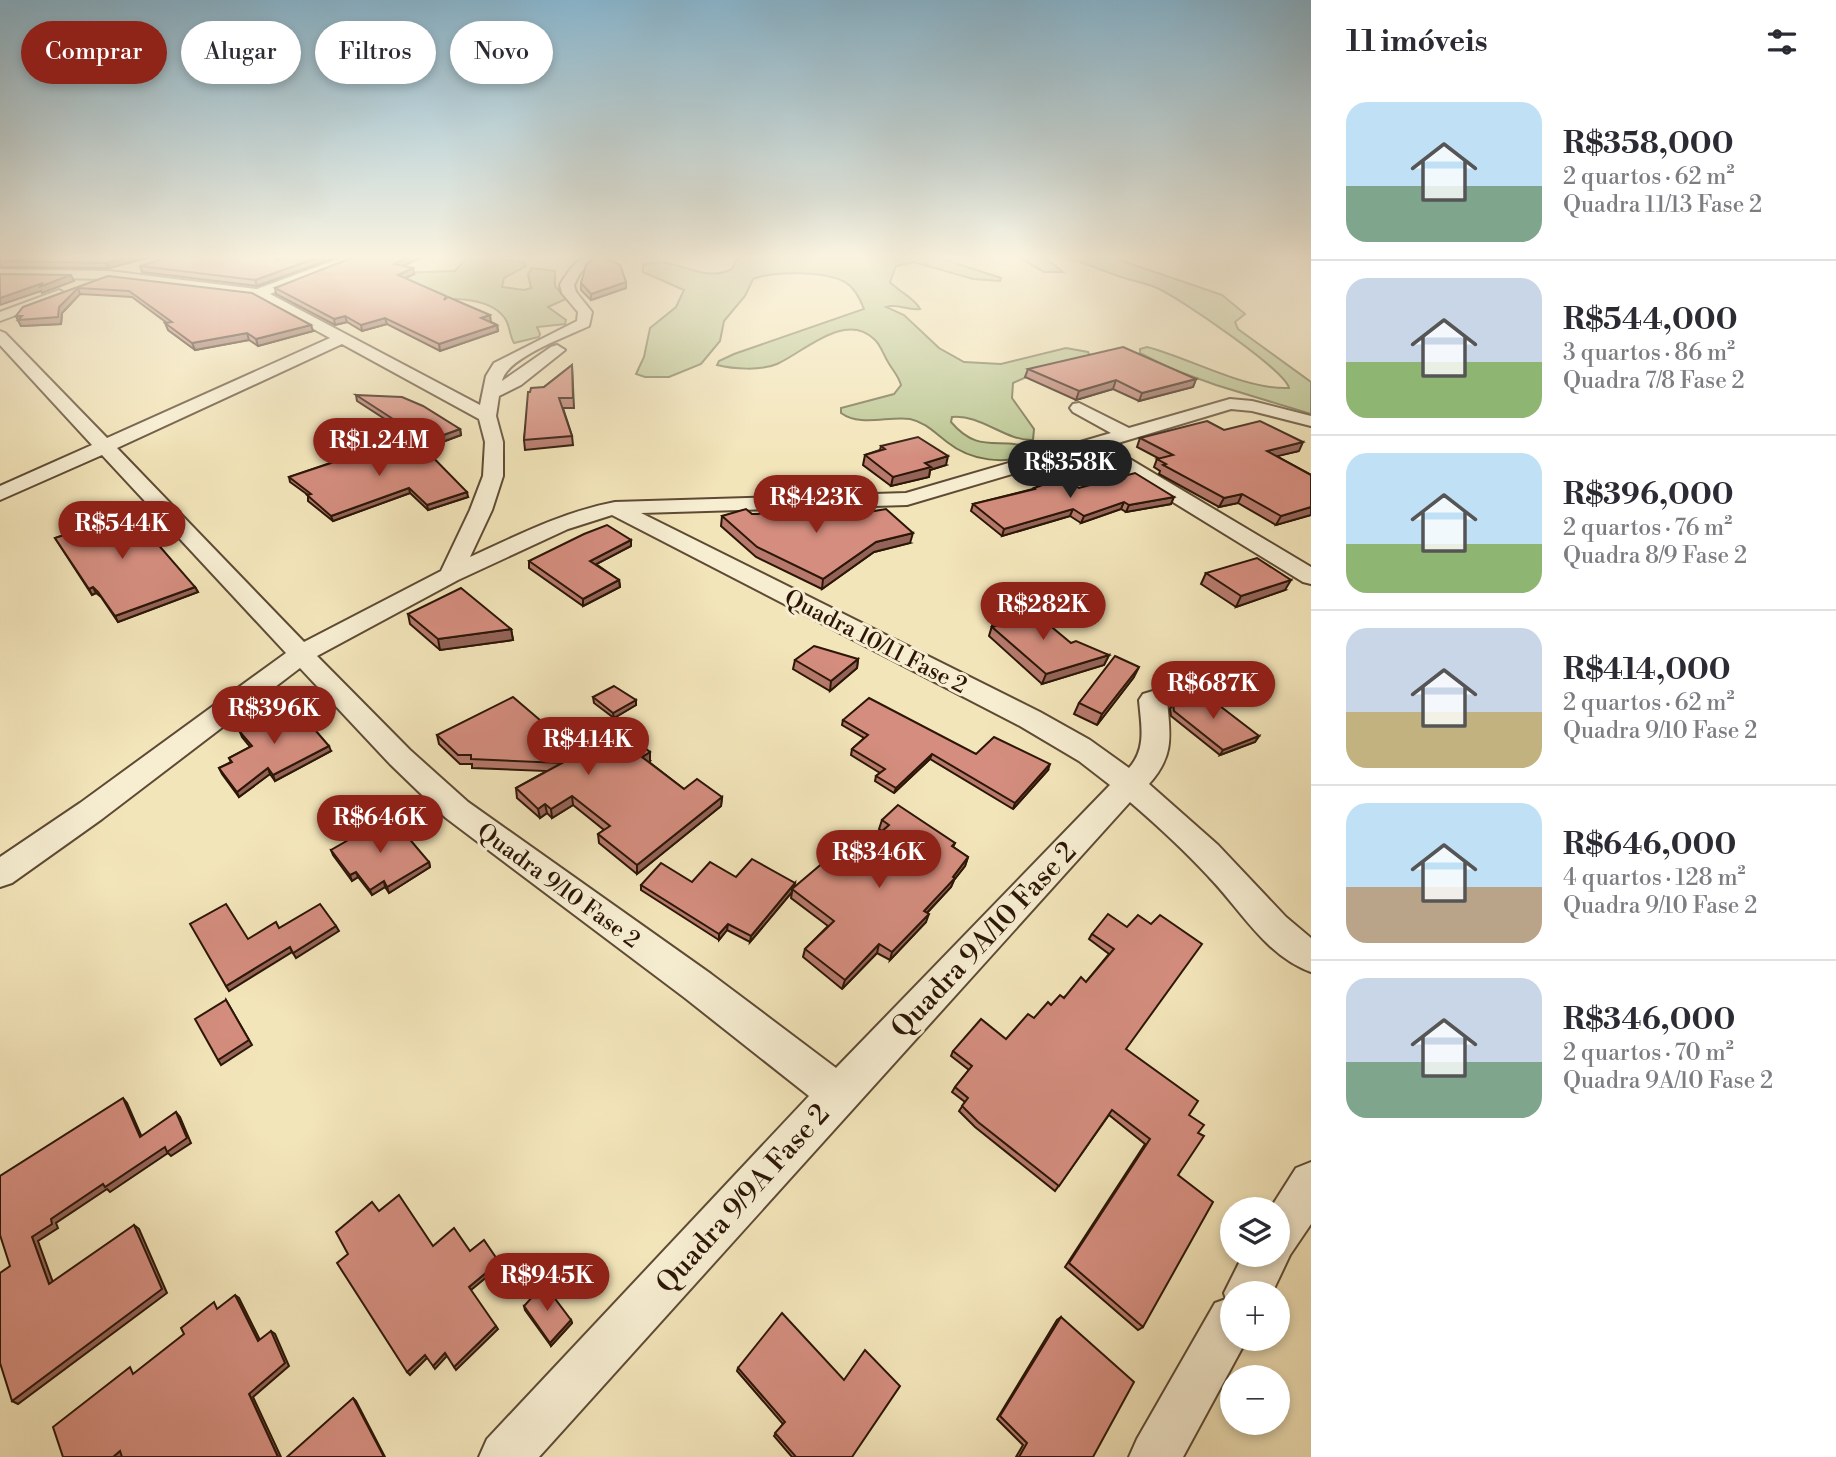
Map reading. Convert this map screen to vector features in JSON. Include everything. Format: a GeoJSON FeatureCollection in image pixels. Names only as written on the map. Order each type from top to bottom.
{"type":"FeatureCollection","features":[{"type":"Feature","properties":{"kind":"street"},"geometry":{"type":"LineString","coordinates":[[312,323],[487,416]]}},
{"type":"Feature","properties":{"kind":"street"},"geometry":{"type":"LineString","coordinates":[[450,575],[481,510],[493,476],[494,442],[487,416],[494,376],[500,366],[528,348],[583,323]]}},
{"type":"Feature","properties":{"kind":"street","name":"Quadra 9/10 Fase 2"},"geometry":{"type":"LineString","coordinates":[[0,336],[400,757],[457,810],[698,986],[838,1094]]}},
{"type":"Feature","properties":{"kind":"street"},"geometry":{"type":"LineString","coordinates":[[0,495],[341,339]]}},
{"type":"Feature","properties":{"kind":"street"},"geometry":{"type":"LineString","coordinates":[[493,392],[515,381],[552,351],[574,347]]}},
{"type":"Feature","properties":{"kind":"street"},"geometry":{"type":"LineString","coordinates":[[0,874],[91,811],[301,654],[450,575],[586,514],[615,508],[907,499],[1222,406],[1252,406],[1311,421]]}},
{"type":"Feature","properties":{"kind":"street"},"geometry":{"type":"LineString","coordinates":[[1079,408],[1126,434]]}},
{"type":"Feature","properties":{"kind":"street"},"geometry":{"type":"LineString","coordinates":[[1091,444],[1311,577]]}},
{"type":"Feature","properties":{"kind":"street","name":"Quadra 10/11 Fase 2"},"geometry":{"type":"LineString","coordinates":[[615,508],[1030,719],[1080,748],[1128,785],[1220,867],[1292,945],[1311,957]]}},
{"type":"Feature","properties":{"kind":"street","name":"Quadra 9A/10 Fase 2"},"geometry":{"type":"LineString","coordinates":[[838,1094],[1128,785],[1152,763],[1155,749],[1153,700]]}},
{"type":"Feature","properties":{"kind":"street","name":"Quadra 9/9A Fase 2"},"geometry":{"type":"LineString","coordinates":[[505,1457],[838,1094]]}},
{"type":"Feature","properties":{"kind":"street"},"geometry":{"type":"LineString","coordinates":[[1290,1218],[1311,1182]]}},
{"type":"Feature","properties":{"kind":"street"},"geometry":{"type":"LineString","coordinates":[[1155,1457],[1220,1341]]}},
{"type":"Feature","properties":{"kind":"green space"},"geometry":{"type":"Polygon","coordinates":[[[507,323],[565,323],[537,327],[539,337],[514,343],[507,323]]]}},
{"type":"Feature","properties":{"kind":"green space"},"geometry":{"type":"Polygon","coordinates":[[[656,323],[724,323],[720,341],[701,364],[669,377],[645,377],[636,374],[644,357],[650,328],[656,323]]]}},
{"type":"Feature","properties":{"kind":"green space"},"geometry":{"type":"Polygon","coordinates":[[[824,323],[912,323],[939,348],[964,362],[1001,364],[1066,348],[1088,352],[1090,356],[1049,367],[1013,383],[1012,398],[1034,429],[1033,440],[1013,436],[973,419],[952,417],[951,422],[971,439],[1033,449],[1034,455],[1000,460],[967,454],[915,420],[857,419],[841,413],[841,408],[894,394],[901,385],[878,344],[863,332],[850,329],[838,331],[777,364],[763,368],[717,365],[719,361],[824,323]]]}},
{"type":"Feature","properties":{"kind":"green space"},"geometry":{"type":"Polygon","coordinates":[[[1212,323],[1235,323],[1238,329],[1311,382],[1311,414],[1169,368],[1140,353],[1140,349],[1147,347],[1164,352],[1254,384],[1289,388],[1270,366],[1212,323]]]}},
{"type":"Feature","properties":{"kind":"building"},"geometry":{"type":"Polygon","coordinates":[[[165,323],[311,325],[256,339],[247,333],[192,343],[165,323]]]}},
{"type":"Feature","properties":{"kind":"building"},"geometry":{"type":"Polygon","coordinates":[[[395,323],[497,325],[439,344],[395,323]]]}},
{"type":"Feature","properties":{"kind":"building"},"geometry":{"type":"Polygon","coordinates":[[[1123,347],[1196,379],[1142,393],[1116,380],[1079,391],[1028,369],[1123,347]]]}},
{"type":"Feature","properties":{"kind":"building"},"geometry":{"type":"Polygon","coordinates":[[[572,365],[573,398],[559,398],[572,436],[524,440],[528,392],[531,388],[544,387],[572,365]]]}},
{"type":"Feature","properties":{"kind":"building"},"geometry":{"type":"Polygon","coordinates":[[[356,395],[402,397],[423,406],[460,429],[427,441],[356,395]]]}},
{"type":"Feature","properties":{"kind":"building"},"geometry":{"type":"Polygon","coordinates":[[[1207,421],[1224,430],[1260,421],[1303,442],[1267,451],[1311,475],[1311,507],[1281,516],[1242,494],[1224,498],[1163,465],[1166,464],[1157,459],[1173,455],[1140,438],[1207,421]]]}},
{"type":"Feature","properties":{"kind":"building"},"geometry":{"type":"Polygon","coordinates":[[[412,436],[467,492],[427,505],[409,488],[331,516],[307,495],[311,494],[289,477],[412,436]]]}},
{"type":"Feature","properties":{"kind":"building"},"geometry":{"type":"Polygon","coordinates":[[[918,437],[948,456],[925,463],[931,467],[893,477],[865,455],[885,449],[881,446],[918,437]]]}},
{"type":"Feature","properties":{"kind":"building"},"geometry":{"type":"Polygon","coordinates":[[[1135,473],[1174,497],[1129,505],[1124,502],[1084,516],[1073,509],[1004,529],[973,504],[1035,489],[1062,478],[1079,488],[1135,473]]]}},
{"type":"Feature","properties":{"kind":"building"},"geometry":{"type":"Polygon","coordinates":[[[123,504],[195,587],[115,616],[98,592],[93,587],[89,589],[55,538],[88,527],[80,518],[123,504]]]}},
{"type":"Feature","properties":{"kind":"building"},"geometry":{"type":"Polygon","coordinates":[[[800,505],[805,508],[811,506],[828,519],[886,509],[913,533],[876,542],[823,579],[757,547],[722,516],[746,509],[752,514],[758,514],[800,505]]]}},
{"type":"Feature","properties":{"kind":"building"},"geometry":{"type":"Polygon","coordinates":[[[607,525],[631,540],[590,561],[619,580],[583,599],[529,561],[584,534],[607,525]]]}},
{"type":"Feature","properties":{"kind":"building"},"geometry":{"type":"Polygon","coordinates":[[[1257,558],[1291,580],[1241,596],[1206,573],[1257,558]]]}},
{"type":"Feature","properties":{"kind":"building"},"geometry":{"type":"Polygon","coordinates":[[[461,588],[511,629],[438,639],[408,614],[461,588]]]}},
{"type":"Feature","properties":{"kind":"building"},"geometry":{"type":"Polygon","coordinates":[[[1030,609],[1071,643],[1076,641],[1109,655],[1046,674],[992,627],[1000,625],[994,619],[1030,609]]]}},
{"type":"Feature","properties":{"kind":"building"},"geometry":{"type":"Polygon","coordinates":[[[814,646],[858,659],[831,681],[795,660],[814,646]]]}},
{"type":"Feature","properties":{"kind":"building"},"geometry":{"type":"Polygon","coordinates":[[[1115,656],[1139,667],[1102,714],[1079,703],[1115,656]]]}},
{"type":"Feature","properties":{"kind":"building"},"geometry":{"type":"Polygon","coordinates":[[[614,686],[636,700],[613,713],[593,697],[614,686]]]}},
{"type":"Feature","properties":{"kind":"building"},"geometry":{"type":"Polygon","coordinates":[[[1203,693],[1259,736],[1223,750],[1174,711],[1173,703],[1203,693]]]}},
{"type":"Feature","properties":{"kind":"building"},"geometry":{"type":"Polygon","coordinates":[[[513,697],[575,750],[616,726],[650,752],[642,757],[684,789],[697,779],[722,797],[637,865],[598,834],[610,826],[572,796],[551,809],[545,804],[538,809],[516,788],[562,763],[471,759],[471,755],[458,755],[437,735],[513,697]]]}},
{"type":"Feature","properties":{"kind":"building"},"geometry":{"type":"Polygon","coordinates":[[[869,698],[976,754],[994,737],[1050,764],[1015,803],[932,754],[896,788],[876,776],[885,769],[852,749],[868,735],[843,720],[869,698]]]}},
{"type":"Feature","properties":{"kind":"building"},"geometry":{"type":"Polygon","coordinates":[[[290,701],[329,746],[273,775],[268,768],[237,792],[219,768],[232,762],[229,758],[252,746],[240,732],[270,714],[268,712],[290,701]]]}},
{"type":"Feature","properties":{"kind":"building"},"geometry":{"type":"Polygon","coordinates":[[[898,805],[955,843],[952,846],[968,857],[953,877],[955,878],[924,911],[929,914],[892,952],[879,944],[845,980],[805,949],[834,921],[792,889],[838,850],[850,859],[889,825],[882,820],[898,805]]]}},
{"type":"Feature","properties":{"kind":"building"},"geometry":{"type":"Polygon","coordinates":[[[390,816],[429,862],[387,887],[384,881],[370,890],[356,872],[350,875],[331,850],[390,816]]]}},
{"type":"Feature","properties":{"kind":"building"},"geometry":{"type":"Polygon","coordinates":[[[752,859],[795,883],[751,936],[728,924],[719,934],[641,885],[661,863],[692,882],[710,862],[736,877],[752,859]]]}},
{"type":"Feature","properties":{"kind":"building"},"geometry":{"type":"Polygon","coordinates":[[[226,904],[248,939],[276,922],[279,928],[320,904],[336,926],[293,953],[290,947],[226,986],[190,924],[226,904]]]}},
{"type":"Feature","properties":{"kind":"building"},"geometry":{"type":"Polygon","coordinates":[[[1108,914],[1127,927],[1138,915],[1151,924],[1160,915],[1202,944],[1126,1049],[1198,1101],[1189,1115],[1204,1125],[1198,1133],[1204,1136],[1178,1175],[1213,1202],[1143,1327],[1069,1263],[1150,1139],[1112,1110],[1059,1186],[978,1122],[962,1106],[968,1098],[955,1087],[972,1066],[953,1051],[981,1019],[1006,1039],[1028,1014],[1034,1018],[1048,1002],[1051,1005],[1060,995],[1064,998],[1081,977],[1086,982],[1114,949],[1092,934],[1108,914]]]}},
{"type":"Feature","properties":{"kind":"building"},"geometry":{"type":"Polygon","coordinates":[[[226,1000],[249,1040],[218,1060],[195,1019],[226,1000]]]}},
{"type":"Feature","properties":{"kind":"building"},"geometry":{"type":"Polygon","coordinates":[[[123,1098],[140,1137],[176,1112],[187,1138],[167,1152],[165,1147],[105,1187],[103,1184],[51,1219],[52,1224],[32,1237],[49,1284],[134,1225],[162,1289],[12,1401],[0,1363],[0,1273],[10,1266],[0,1235],[0,1176],[123,1098]]]}},
{"type":"Feature","properties":{"kind":"building"},"geometry":{"type":"Polygon","coordinates":[[[399,1195],[433,1246],[454,1228],[470,1251],[484,1240],[499,1262],[469,1287],[496,1326],[454,1367],[445,1353],[433,1366],[425,1355],[407,1372],[337,1263],[348,1254],[336,1232],[372,1202],[379,1211],[399,1195]]]}},
{"type":"Feature","properties":{"kind":"building"},"geometry":{"type":"Polygon","coordinates":[[[544,1284],[571,1320],[550,1343],[524,1306],[544,1284]]]}},
{"type":"Feature","properties":{"kind":"building"},"geometry":{"type":"Polygon","coordinates":[[[235,1295],[258,1341],[271,1331],[285,1363],[249,1394],[278,1457],[122,1457],[120,1451],[113,1457],[63,1457],[53,1427],[130,1367],[133,1374],[184,1334],[181,1328],[214,1302],[217,1309],[235,1295]]]}},
{"type":"Feature","properties":{"kind":"building"},"geometry":{"type":"Polygon","coordinates":[[[782,1313],[844,1380],[865,1350],[900,1386],[852,1457],[796,1457],[775,1433],[785,1422],[738,1368],[782,1313]]]}},
{"type":"Feature","properties":{"kind":"building"},"geometry":{"type":"Polygon","coordinates":[[[1061,1317],[1134,1382],[1093,1457],[1019,1457],[1027,1443],[1000,1416],[1061,1317]]]}},
{"type":"Feature","properties":{"kind":"building"},"geometry":{"type":"Polygon","coordinates":[[[353,1398],[384,1457],[287,1457],[353,1398]]]}}]}
